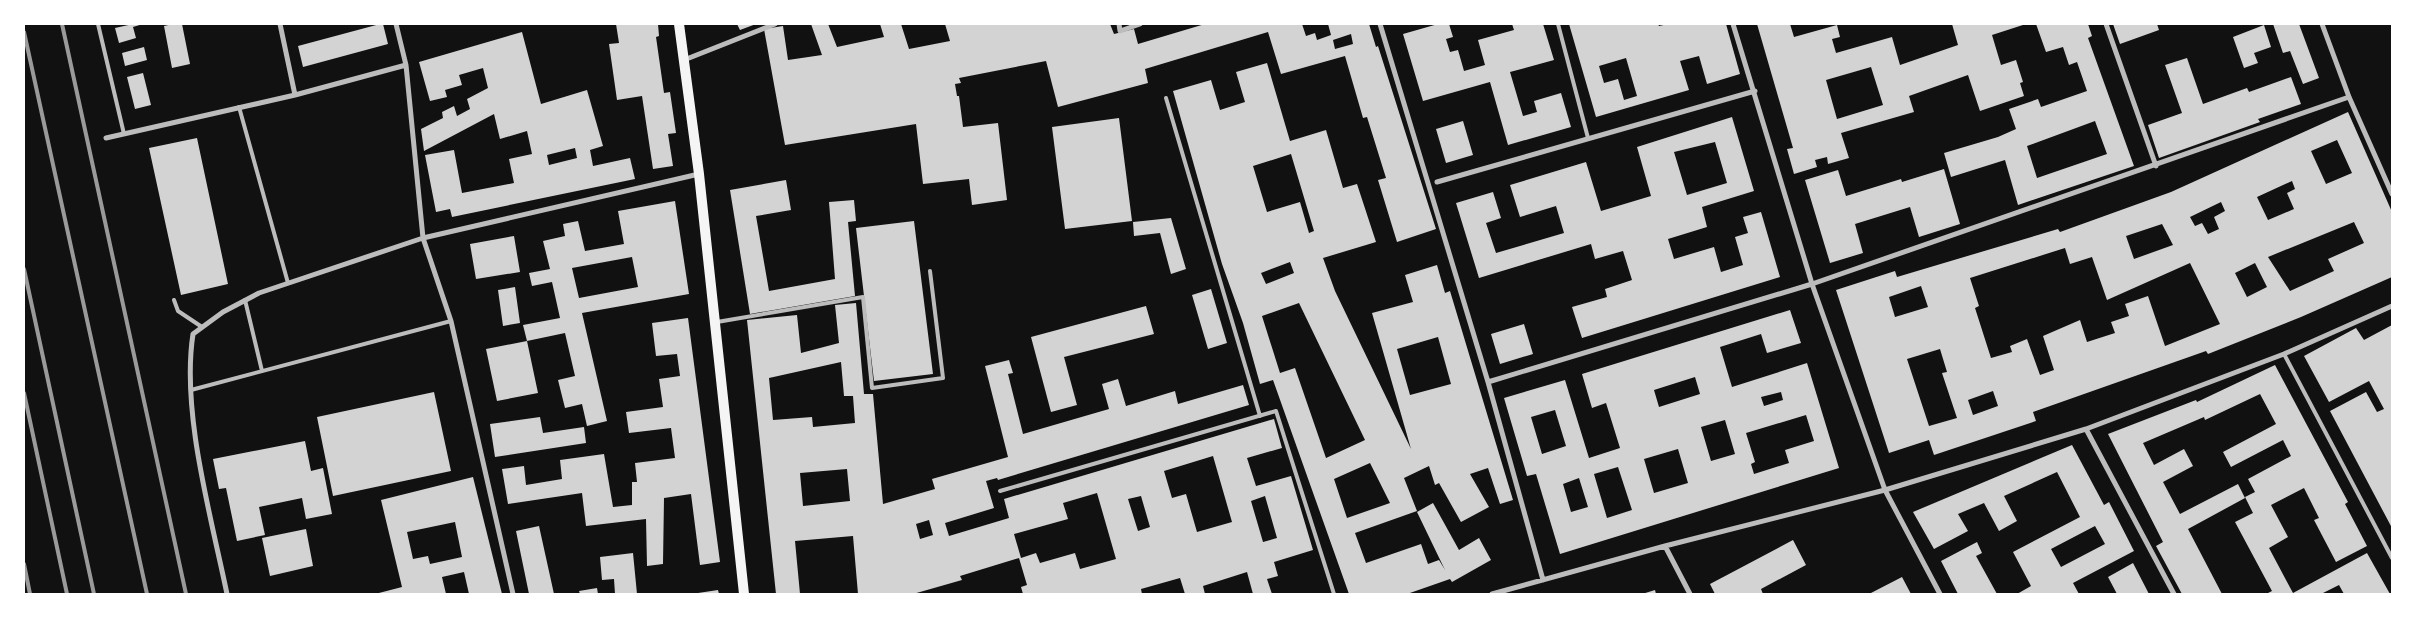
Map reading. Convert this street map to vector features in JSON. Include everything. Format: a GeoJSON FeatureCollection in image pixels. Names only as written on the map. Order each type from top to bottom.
{"type":"FeatureCollection","features":[{"type":"Feature","properties":{"kind":"main road"},"geometry":{"type":"LineString","coordinates":[[679,24],[699,174],[744,594]]}},
{"type":"Feature","properties":{"kind":"street"},"geometry":{"type":"LineString","coordinates":[[280,24],[295,95]]}},
{"type":"Feature","properties":{"kind":"street"},"geometry":{"type":"LineString","coordinates":[[396,24],[406,65],[423,238],[451,321],[513,594]]}},
{"type":"Feature","properties":{"kind":"street"},"geometry":{"type":"LineString","coordinates":[[684,60],[775,24]]}},
{"type":"Feature","properties":{"kind":"street"},"geometry":{"type":"LineString","coordinates":[[1118,24],[1120,31],[1140,24]]}},
{"type":"Feature","properties":{"kind":"street"},"geometry":{"type":"LineString","coordinates":[[1380,24],[1488,382],[1542,580]]}},
{"type":"Feature","properties":{"kind":"street"},"geometry":{"type":"LineString","coordinates":[[1733,24],[1755,91],[1812,284],[1885,490],[1940,594]]}},
{"type":"Feature","properties":{"kind":"street"},"geometry":{"type":"LineString","coordinates":[[2106,24],[2156,166]]}},
{"type":"Feature","properties":{"kind":"street"},"geometry":{"type":"LineString","coordinates":[[2322,24],[2349,97],[2392,194]]}},
{"type":"Feature","properties":{"kind":"street"},"geometry":{"type":"LineString","coordinates":[[106,138],[295,95],[406,65]]}},
{"type":"Feature","properties":{"kind":"street"},"geometry":{"type":"LineString","coordinates":[[1437,182],[1755,91]]}},
{"type":"Feature","properties":{"kind":"street"},"geometry":{"type":"LineString","coordinates":[[1488,382],[1812,284],[2156,166],[2349,97]]}},
{"type":"Feature","properties":{"kind":"street"},"geometry":{"type":"LineString","coordinates":[[227,594],[196,440],[188,362],[192,334],[223,312],[259,293],[423,238],[699,174]]}},
{"type":"Feature","properties":{"kind":"street"},"geometry":{"type":"LineString","coordinates":[[1492,594],[1665,546],[1885,490],[2086,429],[2284,354],[2392,306]]}},
{"type":"Feature","properties":{"kind":"street"},"geometry":{"type":"LineString","coordinates":[[2086,429],[2174,594]]}},
{"type":"Feature","properties":{"kind":"street"},"geometry":{"type":"LineString","coordinates":[[1665,546],[1690,594]]}},
{"type":"Feature","properties":{"kind":"lane"},"geometry":{"type":"LineString","coordinates":[[98,24],[124,134]]}},
{"type":"Feature","properties":{"kind":"lane"},"geometry":{"type":"LineString","coordinates":[[1558,24],[1588,138]]}},
{"type":"Feature","properties":{"kind":"lane"},"geometry":{"type":"LineString","coordinates":[[1166,98],[1260,416]]}},
{"type":"Feature","properties":{"kind":"lane"},"geometry":{"type":"LineString","coordinates":[[239,107],[288,283]]}},
{"type":"Feature","properties":{"kind":"lane"},"geometry":{"type":"LineString","coordinates":[[715,322],[864,297],[872,388],[944,378],[930,272]]}},
{"type":"Feature","properties":{"kind":"lane"},"geometry":{"type":"LineString","coordinates":[[174,300],[178,312],[202,327]]}},
{"type":"Feature","properties":{"kind":"lane"},"geometry":{"type":"LineString","coordinates":[[245,300],[262,371]]}},
{"type":"Feature","properties":{"kind":"lane"},"geometry":{"type":"LineString","coordinates":[[191,390],[451,321]]}},
{"type":"Feature","properties":{"kind":"lane"},"geometry":{"type":"LineString","coordinates":[[2284,354],[2392,558]]}},
{"type":"Feature","properties":{"kind":"lane"},"geometry":{"type":"LineString","coordinates":[[1000,491],[1276,411],[1334,594]]}},
{"type":"Feature","properties":{"kind":"building"},"geometry":{"type":"Polygon","coordinates":[[[143,24],[133,27],[136,38],[119,43],[115,28],[143,24]]]}},
{"type":"Feature","properties":{"kind":"building"},"geometry":{"type":"Polygon","coordinates":[[[182,24],[190,64],[172,68],[164,26],[182,24]]]}},
{"type":"Feature","properties":{"kind":"building"},"geometry":{"type":"Polygon","coordinates":[[[383,24],[388,44],[303,67],[298,46],[383,24]]]}},
{"type":"Feature","properties":{"kind":"building"},"geometry":{"type":"Polygon","coordinates":[[[616,24],[658,24],[659,36],[656,37],[664,93],[670,92],[676,133],[668,134],[673,166],[653,169],[642,96],[617,100],[609,44],[619,43],[616,24]]]}},
{"type":"Feature","properties":{"kind":"building"},"geometry":{"type":"Polygon","coordinates":[[[737,24],[756,24],[740,30],[737,24]]]}},
{"type":"Feature","properties":{"kind":"building"},"geometry":{"type":"Polygon","coordinates":[[[811,24],[828,24],[837,47],[884,37],[880,24],[901,24],[909,49],[950,41],[945,24],[1110,24],[1114,34],[1134,29],[1138,44],[1205,24],[1302,24],[1306,36],[1315,33],[1317,40],[1331,35],[1328,24],[1369,24],[1376,47],[1378,46],[1436,229],[1397,242],[1378,180],[1386,178],[1367,117],[1363,118],[1345,56],[1281,74],[1268,32],[1145,69],[1148,83],[1058,107],[1046,61],[959,78],[961,83],[955,84],[957,96],[959,96],[963,127],[998,123],[1007,200],[972,205],[969,179],[923,184],[916,124],[785,145],[764,29],[783,26],[788,60],[822,55],[811,24]],[[1351,34],[1333,40],[1335,49],[1353,44],[1351,34]]]}},
{"type":"Feature","properties":{"kind":"building"},"geometry":{"type":"Polygon","coordinates":[[[1438,24],[1449,24],[1453,37],[1446,39],[1450,52],[1458,50],[1464,71],[1485,65],[1478,40],[1514,30],[1512,24],[1543,24],[1554,60],[1510,72],[1523,116],[1537,112],[1534,101],[1561,93],[1571,127],[1508,145],[1490,82],[1423,101],[1403,34],[1438,24]]]}},
{"type":"Feature","properties":{"kind":"building"},"geometry":{"type":"Polygon","coordinates":[[[1569,24],[1658,24],[1659,26],[1668,24],[1726,24],[1740,74],[1707,84],[1699,56],[1680,61],[1689,90],[1596,117],[1569,24]],[[1626,58],[1599,66],[1604,83],[1618,79],[1624,100],[1637,96],[1626,58]]]}},
{"type":"Feature","properties":{"kind":"building"},"geometry":{"type":"Polygon","coordinates":[[[1757,24],[1790,24],[1794,37],[1837,25],[1840,37],[1832,39],[1836,53],[1892,37],[1900,65],[1958,45],[1952,24],[2026,24],[1992,35],[2001,65],[2016,60],[2023,82],[2020,83],[2024,96],[1980,111],[1968,75],[1909,96],[1914,112],[1841,133],[1849,158],[1828,164],[1827,157],[1815,160],[1817,167],[1794,174],[1787,149],[1793,148],[1757,24]],[[1871,67],[1826,80],[1837,119],[1883,105],[1871,67]]]}},
{"type":"Feature","properties":{"kind":"building"},"geometry":{"type":"Polygon","coordinates":[[[2036,24],[2088,24],[2092,36],[2088,38],[2134,166],[2018,205],[2005,160],[1951,177],[1944,153],[1998,137],[2016,129],[2009,109],[2038,99],[2041,107],[2087,91],[2077,62],[2069,65],[2063,47],[2046,52],[2036,24]],[[2095,121],[2027,146],[2037,178],[2107,154],[2095,121]]]}},
{"type":"Feature","properties":{"kind":"building"},"geometry":{"type":"Polygon","coordinates":[[[2113,24],[2157,24],[2159,30],[2120,44],[2113,24]]]}},
{"type":"Feature","properties":{"kind":"building"},"geometry":{"type":"Polygon","coordinates":[[[2273,24],[2299,24],[2319,78],[2303,84],[2290,51],[2283,53],[2273,24]]]}},
{"type":"Feature","properties":{"kind":"building"},"geometry":{"type":"Polygon","coordinates":[[[2264,25],[2271,47],[2254,53],[2258,63],[2244,68],[2233,37],[2264,25]]]}},
{"type":"Feature","properties":{"kind":"building"},"geometry":{"type":"Polygon","coordinates":[[[522,32],[541,104],[587,90],[603,146],[590,150],[593,166],[630,158],[635,179],[452,217],[450,209],[436,212],[425,155],[454,150],[462,193],[514,183],[509,159],[532,154],[527,131],[500,139],[494,114],[424,151],[421,129],[443,118],[442,112],[454,106],[457,116],[470,109],[467,99],[488,88],[483,68],[459,75],[462,85],[445,90],[447,97],[430,101],[419,62],[522,32]],[[575,148],[547,155],[549,165],[577,158],[575,148]]]}},
{"type":"Feature","properties":{"kind":"building"},"geometry":{"type":"Polygon","coordinates":[[[144,47],[147,60],[125,66],[122,53],[144,47]]]}},
{"type":"Feature","properties":{"kind":"building"},"geometry":{"type":"Polygon","coordinates":[[[2187,58],[2203,104],[2247,88],[2249,92],[2291,77],[2301,104],[2258,119],[2260,122],[2159,158],[2148,125],[2182,113],[2165,65],[2187,58]]]}},
{"type":"Feature","properties":{"kind":"building"},"geometry":{"type":"Polygon","coordinates":[[[1267,63],[1290,141],[1326,130],[1343,188],[1357,184],[1376,242],[1323,258],[1335,291],[1411,449],[1372,313],[1413,302],[1405,275],[1437,265],[1445,293],[1450,291],[1513,500],[1500,504],[1488,468],[1470,474],[1489,507],[1461,522],[1439,483],[1435,485],[1429,466],[1404,478],[1417,511],[1355,533],[1366,563],[1421,544],[1428,564],[1439,560],[1445,570],[1417,512],[1433,503],[1459,550],[1479,538],[1491,560],[1452,582],[1450,579],[1407,594],[1349,594],[1273,380],[1260,384],[1243,323],[1222,264],[1173,91],[1211,80],[1220,110],[1245,102],[1236,72],[1267,63]],[[1291,154],[1253,166],[1267,212],[1300,202],[1309,233],[1314,231],[1291,154]],[[1290,262],[1261,273],[1266,284],[1294,273],[1290,262]],[[1299,303],[1262,316],[1280,373],[1295,368],[1326,458],[1365,440],[1299,303]],[[1438,337],[1397,349],[1410,395],[1451,384],[1438,337]],[[1370,463],[1334,479],[1347,518],[1390,503],[1370,463]]]}},
{"type":"Feature","properties":{"kind":"building"},"geometry":{"type":"Polygon","coordinates":[[[143,73],[151,105],[135,109],[127,77],[143,73]]]}},
{"type":"Feature","properties":{"kind":"building"},"geometry":{"type":"Polygon","coordinates":[[[2348,112],[2392,212],[2392,277],[2301,317],[2208,354],[2206,351],[2033,412],[2036,421],[1934,455],[1929,440],[1889,453],[1836,290],[1895,271],[1897,277],[2058,229],[2060,232],[2171,192],[2348,112]],[[2337,140],[2311,151],[2326,184],[2352,173],[2337,140]],[[2292,181],[2257,197],[2268,220],[2294,209],[2287,193],[2295,189],[2292,181]],[[2221,202],[2190,217],[2195,226],[2202,223],[2208,234],[2219,229],[2214,217],[2225,211],[2221,202]],[[2354,222],[2268,257],[2290,291],[2334,271],[2328,259],[2364,243],[2354,222]],[[2162,224],[2126,236],[2134,259],[2173,245],[2162,224]],[[2065,248],[1970,278],[1979,306],[1975,308],[1991,358],[2012,352],[2010,346],[2027,339],[2040,375],[2054,370],[2043,336],[2080,320],[2087,342],[2115,333],[2111,322],[2129,316],[2125,304],[2148,296],[2165,346],[2220,324],[2190,263],[2107,300],[2092,257],[2070,264],[2065,248]],[[2255,263],[2235,273],[2247,297],[2267,287],[2255,263]],[[1921,286],[1889,297],[1895,317],[1928,307],[1921,286]],[[1940,349],[1907,359],[1929,426],[1957,418],[1942,373],[1947,372],[1940,349]],[[1993,391],[1968,400],[1973,415],[1998,406],[1993,391]]]}},
{"type":"Feature","properties":{"kind":"building"},"geometry":{"type":"Polygon","coordinates":[[[1732,117],[1754,191],[1702,207],[1707,227],[1668,239],[1674,259],[1714,247],[1721,272],[1743,265],[1735,237],[1748,233],[1743,217],[1761,212],[1780,277],[1582,338],[1572,307],[1607,297],[1605,289],[1632,280],[1623,251],[1595,259],[1591,244],[1479,278],[1456,203],[1493,192],[1501,218],[1486,223],[1496,253],[1564,233],[1556,206],[1520,217],[1510,185],[1586,162],[1601,211],[1651,196],[1637,147],[1732,117]],[[1715,142],[1674,152],[1687,195],[1727,183],[1715,142]]]}},
{"type":"Feature","properties":{"kind":"building"},"geometry":{"type":"Polygon","coordinates":[[[1119,118],[1132,221],[1065,229],[1052,127],[1119,118]]]}},
{"type":"Feature","properties":{"kind":"building"},"geometry":{"type":"Polygon","coordinates":[[[1463,121],[1473,155],[1446,163],[1436,129],[1463,121]]]}},
{"type":"Feature","properties":{"kind":"building"},"geometry":{"type":"Polygon","coordinates":[[[197,138],[228,284],[181,295],[149,148],[197,138]]]}},
{"type":"Feature","properties":{"kind":"building"},"geometry":{"type":"Polygon","coordinates":[[[1944,169],[1960,224],[1919,237],[1910,207],[1855,224],[1863,253],[1830,263],[1805,180],[1838,170],[1846,196],[1901,179],[1902,182],[1944,169]]]}},
{"type":"Feature","properties":{"kind":"building"},"geometry":{"type":"Polygon","coordinates":[[[786,180],[791,210],[756,216],[769,291],[835,279],[829,202],[854,200],[856,221],[848,222],[855,296],[750,314],[730,190],[786,180]]]}},
{"type":"Feature","properties":{"kind":"building"},"geometry":{"type":"Polygon","coordinates":[[[675,201],[689,294],[582,313],[607,421],[587,426],[582,404],[565,408],[558,380],[575,376],[565,333],[527,341],[523,325],[560,318],[552,282],[532,286],[529,273],[550,269],[543,241],[565,236],[563,224],[578,221],[585,251],[624,244],[618,211],[675,201]],[[632,257],[572,268],[579,298],[638,287],[632,257]]]}},
{"type":"Feature","properties":{"kind":"building"},"geometry":{"type":"Polygon","coordinates":[[[1171,218],[1186,269],[1171,274],[1160,233],[1134,236],[1133,222],[1171,218]]]}},
{"type":"Feature","properties":{"kind":"building"},"geometry":{"type":"Polygon","coordinates":[[[914,221],[933,374],[874,381],[856,228],[914,221]]]}},
{"type":"Feature","properties":{"kind":"building"},"geometry":{"type":"Polygon","coordinates":[[[514,236],[520,272],[476,279],[470,244],[514,236]]]}},
{"type":"Feature","properties":{"kind":"building"},"geometry":{"type":"Polygon","coordinates":[[[515,287],[520,323],[503,326],[498,290],[515,287]]]}},
{"type":"Feature","properties":{"kind":"building"},"geometry":{"type":"Polygon","coordinates":[[[1211,289],[1227,343],[1208,349],[1192,295],[1211,289]]]}},
{"type":"Feature","properties":{"kind":"building"},"geometry":{"type":"Polygon","coordinates":[[[856,303],[864,394],[873,394],[883,504],[935,489],[932,479],[1008,457],[985,366],[1009,360],[1013,373],[1008,374],[1023,434],[1109,409],[1102,384],[1118,379],[1126,406],[1175,391],[1178,404],[1243,385],[1249,405],[998,480],[997,478],[986,481],[994,508],[945,523],[949,536],[1009,518],[1004,499],[1274,419],[1282,448],[1247,458],[1256,486],[1291,476],[1313,550],[1274,562],[1278,576],[1267,579],[1272,594],[1253,594],[1247,572],[1203,586],[1205,594],[1185,594],[1180,578],[1141,589],[1142,594],[1023,594],[1021,587],[1027,585],[1019,558],[960,576],[962,580],[913,594],[858,594],[853,536],[795,541],[800,594],[776,594],[747,320],[797,315],[801,353],[839,343],[835,305],[856,303]],[[841,362],[769,378],[773,420],[812,417],[813,427],[855,423],[853,396],[844,396],[841,362]],[[1213,456],[1164,471],[1172,498],[1186,494],[1197,532],[1232,522],[1213,456]],[[847,469],[800,473],[803,506],[850,501],[847,469]],[[1097,493],[1063,503],[1068,519],[1014,534],[1021,558],[1036,553],[1040,563],[1075,553],[1080,569],[1116,559],[1097,493]],[[1141,496],[1128,499],[1138,531],[1150,527],[1141,496]],[[1265,496],[1251,501],[1263,542],[1277,538],[1265,496]],[[929,520],[916,524],[920,539],[933,535],[929,520]]]}},
{"type":"Feature","properties":{"kind":"building"},"geometry":{"type":"Polygon","coordinates":[[[1146,306],[1154,334],[1064,357],[1077,405],[1051,412],[1031,337],[1146,306]]]}},
{"type":"Feature","properties":{"kind":"building"},"geometry":{"type":"Polygon","coordinates":[[[1790,310],[1801,343],[1767,353],[1761,334],[1720,347],[1732,387],[1807,363],[1839,468],[1560,554],[1536,474],[1527,476],[1504,398],[1565,380],[1589,458],[1620,448],[1606,403],[1592,408],[1582,374],[1790,310]],[[1695,377],[1654,390],[1659,407],[1700,394],[1695,377]],[[1781,392],[1761,397],[1764,406],[1783,400],[1781,392]],[[1555,410],[1531,417],[1542,454],[1566,446],[1555,410]],[[1806,415],[1746,433],[1755,462],[1751,464],[1754,474],[1789,463],[1785,450],[1814,441],[1806,415]],[[1725,420],[1701,427],[1711,461],[1735,454],[1725,420]],[[1678,449],[1644,459],[1654,493],[1688,483],[1678,449]],[[1618,467],[1594,474],[1607,518],[1632,510],[1618,467]],[[1579,478],[1563,484],[1571,512],[1588,507],[1579,478]]]}},
{"type":"Feature","properties":{"kind":"building"},"geometry":{"type":"Polygon","coordinates":[[[688,318],[720,562],[700,565],[691,494],[664,498],[663,564],[647,566],[646,519],[586,526],[582,493],[508,504],[502,469],[524,466],[526,485],[562,479],[560,460],[604,454],[613,507],[632,505],[632,482],[637,482],[635,463],[675,458],[671,428],[629,433],[626,412],[663,407],[659,379],[680,376],[677,354],[656,356],[652,323],[688,318]]]}},
{"type":"Feature","properties":{"kind":"building"},"geometry":{"type":"Polygon","coordinates":[[[1524,324],[1533,354],[1500,364],[1491,334],[1524,324]]]}},
{"type":"Feature","properties":{"kind":"building"},"geometry":{"type":"Polygon","coordinates":[[[2392,325],[2392,528],[2330,411],[2366,392],[2377,412],[2384,409],[2369,381],[2329,402],[2304,356],[2356,328],[2364,340],[2392,325]]]}},
{"type":"Feature","properties":{"kind":"building"},"geometry":{"type":"Polygon","coordinates":[[[527,341],[538,393],[497,401],[486,349],[527,341]]]}},
{"type":"Feature","properties":{"kind":"building"},"geometry":{"type":"Polygon","coordinates":[[[2275,365],[2348,502],[2345,504],[2367,546],[2336,562],[2314,520],[2319,518],[2304,488],[2271,505],[2288,537],[2269,548],[2293,593],[2367,553],[2390,594],[2344,594],[2339,585],[2321,594],[2266,594],[2272,591],[2235,522],[2253,513],[2245,497],[2255,492],[2248,479],[2291,456],[2283,440],[2231,467],[2223,452],[2276,424],[2260,394],[2205,420],[2204,417],[2143,443],[2154,465],[2184,449],[2193,466],[2163,482],[2180,514],[2238,484],[2245,498],[2188,529],[2222,594],[2182,594],[2156,546],[2163,542],[2108,434],[2196,400],[2197,402],[2275,365]]]}},
{"type":"Feature","properties":{"kind":"building"},"geometry":{"type":"Polygon","coordinates":[[[434,392],[451,471],[333,496],[317,417],[434,392]]]}},
{"type":"Feature","properties":{"kind":"building"},"geometry":{"type":"Polygon","coordinates":[[[540,417],[543,433],[584,427],[586,443],[495,457],[490,424],[540,417]]]}},
{"type":"Feature","properties":{"kind":"building"},"geometry":{"type":"Polygon","coordinates":[[[305,441],[311,471],[323,468],[332,514],[306,519],[302,498],[259,507],[265,535],[237,541],[226,488],[219,489],[213,459],[305,441]]]}},
{"type":"Feature","properties":{"kind":"building"},"geometry":{"type":"Polygon","coordinates":[[[2072,445],[2104,505],[2109,502],[2134,551],[2073,583],[2079,594],[2017,594],[2031,586],[2013,552],[2080,517],[2057,472],[2004,496],[2017,521],[1999,531],[1984,503],[1958,514],[1968,531],[1934,549],[1913,512],[2072,445]],[[2095,526],[2051,549],[2061,567],[2105,544],[2095,526]]]}},
{"type":"Feature","properties":{"kind":"building"},"geometry":{"type":"Polygon","coordinates":[[[473,477],[502,594],[469,594],[464,572],[442,577],[446,594],[375,594],[402,587],[381,500],[473,477]],[[455,522],[407,532],[413,559],[428,556],[430,564],[462,557],[455,522]]]}},
{"type":"Feature","properties":{"kind":"building"},"geometry":{"type":"Polygon","coordinates":[[[539,526],[554,594],[529,594],[516,531],[539,526]]]}},
{"type":"Feature","properties":{"kind":"building"},"geometry":{"type":"Polygon","coordinates":[[[306,529],[313,566],[270,576],[262,538],[306,529]]]}},
{"type":"Feature","properties":{"kind":"building"},"geometry":{"type":"Polygon","coordinates":[[[1793,540],[1806,565],[1761,589],[1763,594],[1715,594],[1710,584],[1793,540]]]}},
{"type":"Feature","properties":{"kind":"building"},"geometry":{"type":"Polygon","coordinates":[[[1977,542],[1982,553],[1976,556],[1997,594],[1958,594],[1941,561],[1977,542]]]}},
{"type":"Feature","properties":{"kind":"building"},"geometry":{"type":"Polygon","coordinates":[[[633,553],[637,594],[615,594],[614,579],[602,580],[600,557],[633,553]]]}},
{"type":"Feature","properties":{"kind":"building"},"geometry":{"type":"Polygon","coordinates":[[[2133,563],[2149,594],[2117,594],[2108,577],[2133,563]]]}},
{"type":"Feature","properties":{"kind":"building"},"geometry":{"type":"Polygon","coordinates":[[[1902,577],[1911,594],[1869,594],[1902,577]]]}},
{"type":"Feature","properties":{"kind":"building"},"geometry":{"type":"Polygon","coordinates":[[[597,588],[598,594],[580,594],[579,591],[597,588]]]}},
{"type":"Feature","properties":{"kind":"building"},"geometry":{"type":"Polygon","coordinates":[[[718,590],[719,594],[698,594],[698,593],[718,590]]]}},
{"type":"Feature","properties":{"kind":"building"},"geometry":{"type":"Polygon","coordinates":[[[1655,590],[1656,594],[1642,594],[1655,590]]]}},
{"type":"Feature","properties":{"kind":"railway"},"geometry":{"type":"LineString","coordinates":[[62,24],[186,594]]}},
{"type":"Feature","properties":{"kind":"railway"},"geometry":{"type":"LineString","coordinates":[[24,32],[147,594]]}},
{"type":"Feature","properties":{"kind":"railway"},"geometry":{"type":"LineString","coordinates":[[24,269],[94,594]]}},
{"type":"Feature","properties":{"kind":"railway"},"geometry":{"type":"LineString","coordinates":[[24,393],[67,594]]}},
{"type":"Feature","properties":{"kind":"railway"},"geometry":{"type":"LineString","coordinates":[[24,564],[30,594]]}}]}
